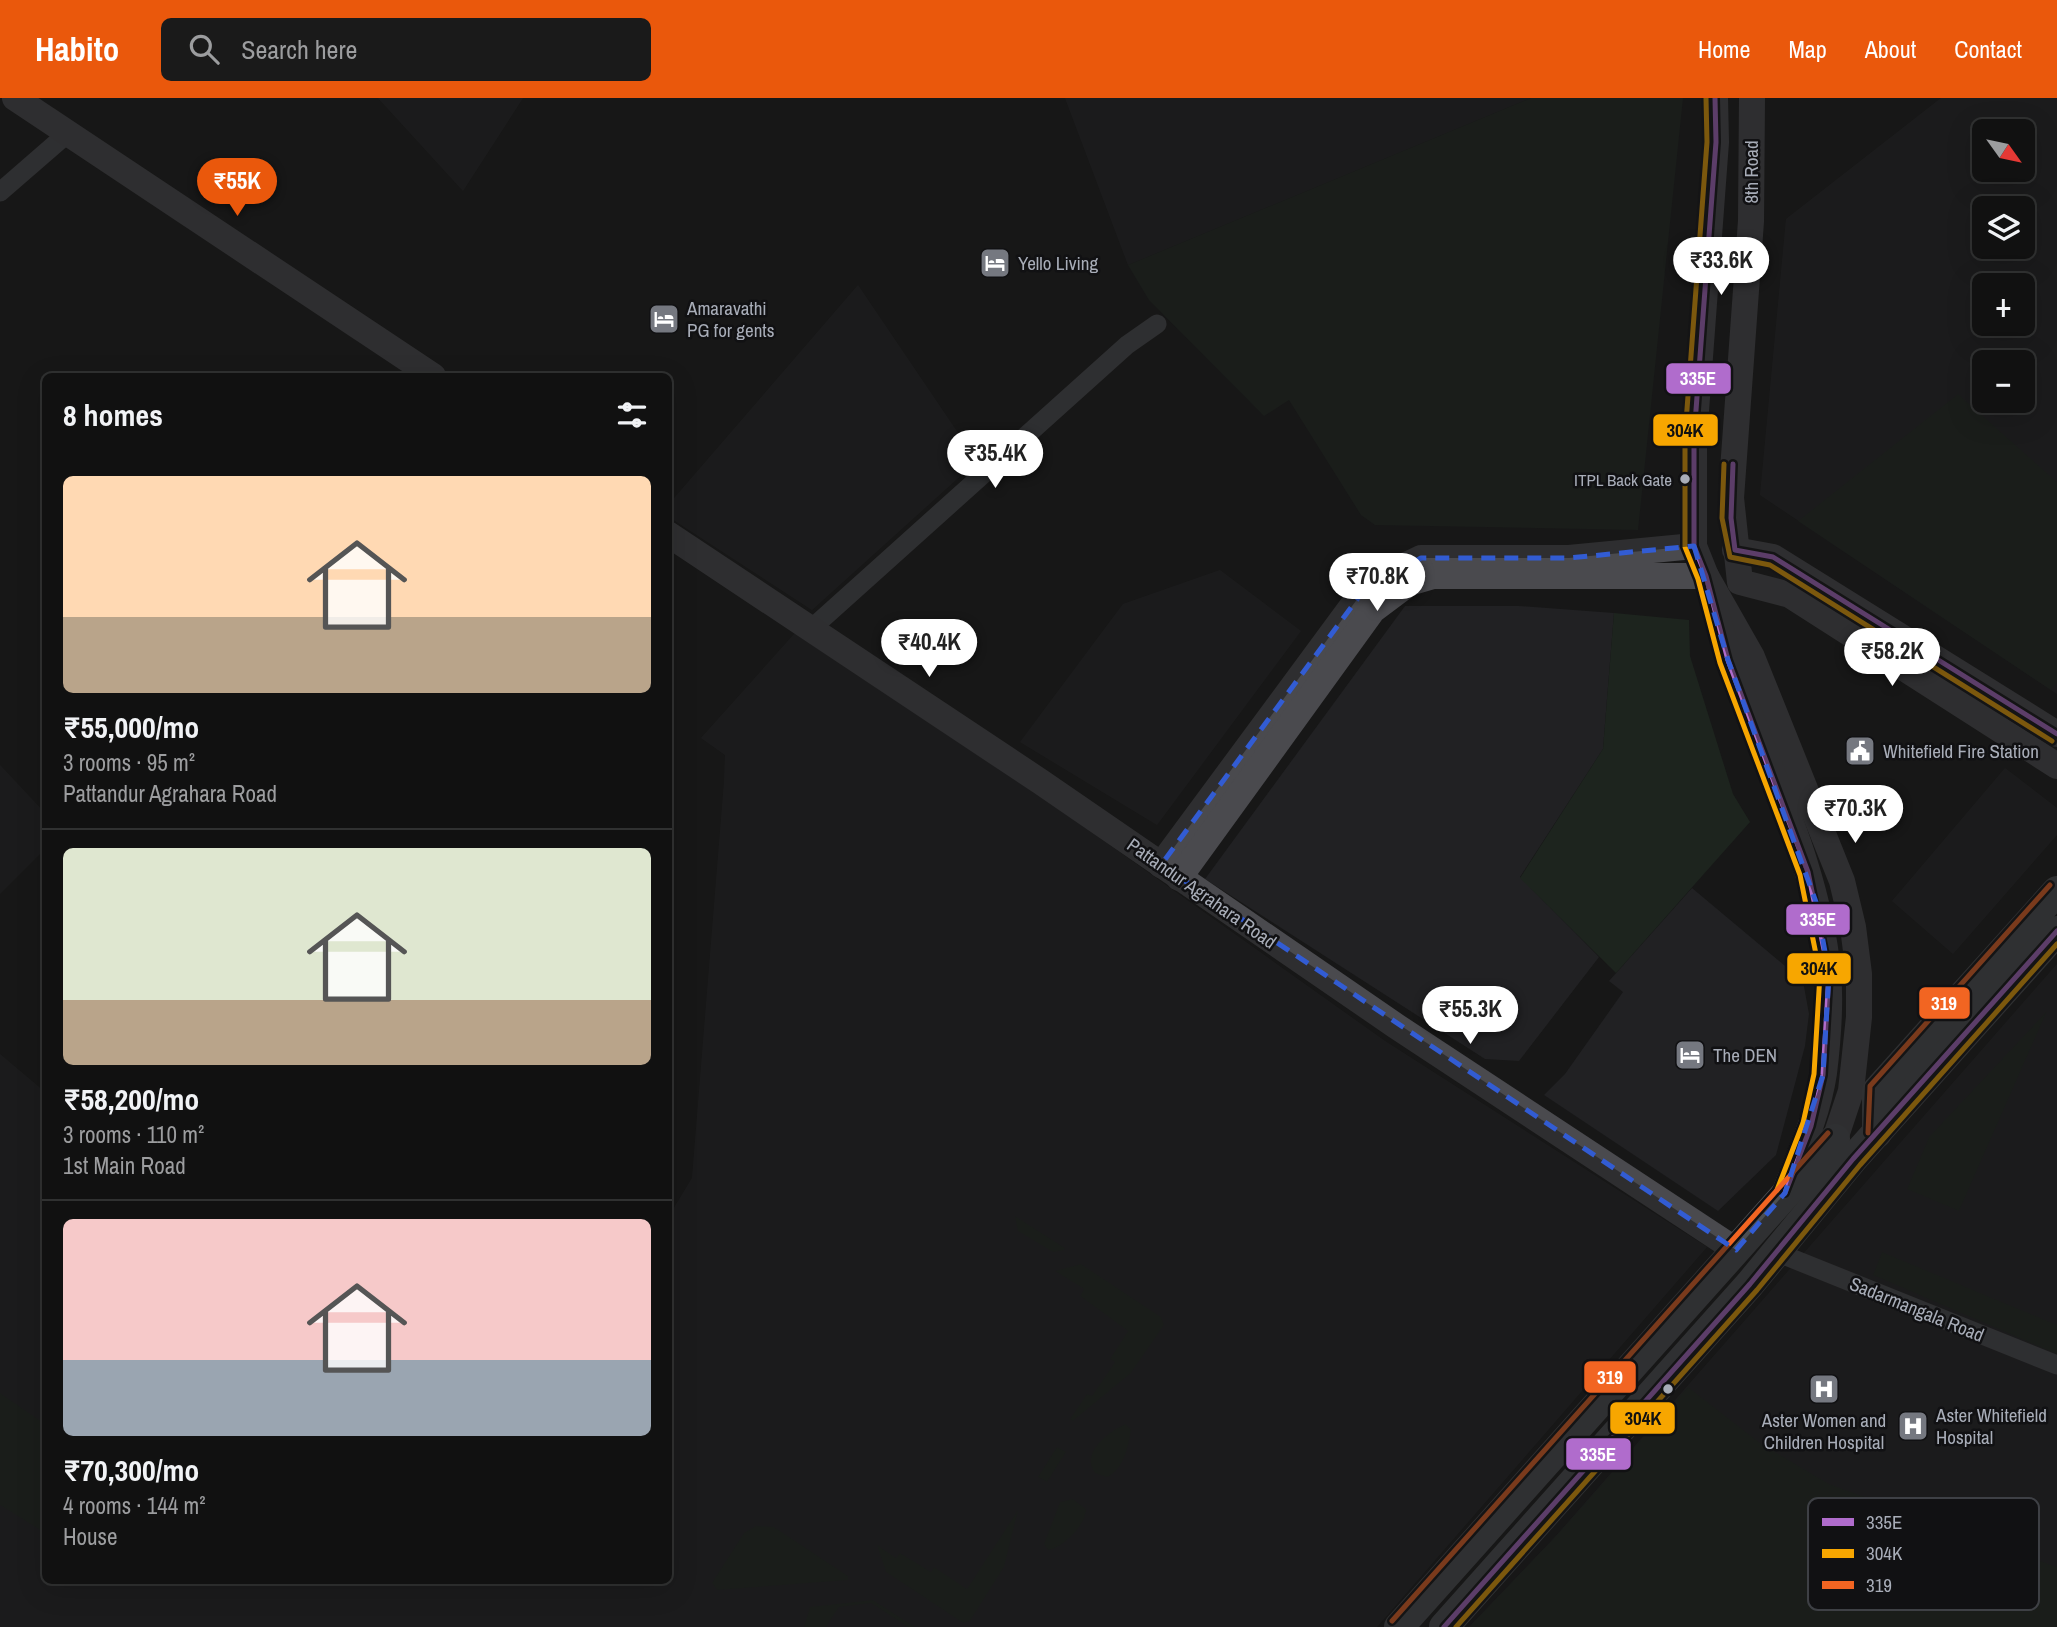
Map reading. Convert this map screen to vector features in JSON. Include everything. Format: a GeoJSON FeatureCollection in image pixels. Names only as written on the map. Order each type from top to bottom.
{"type":"FeatureCollection","features":[{"type":"Feature","properties":{"kind":"main road"},"geometry":{"type":"LineString","coordinates":[[1877,1133],[1877,1091],[2057,891]]}},
{"type":"Feature","properties":{"kind":"main road"},"geometry":{"type":"LineString","coordinates":[[1444,1627],[2057,930]]}},
{"type":"Feature","properties":{"kind":"main road"},"geometry":{"type":"LineString","coordinates":[[1399,1627],[1835,1139]]}},
{"type":"Feature","properties":{"kind":"street"},"geometry":{"type":"LineString","coordinates":[[15,98],[428,373]]}},
{"type":"Feature","properties":{"kind":"street","name":"8th Road"},"geometry":{"type":"LineString","coordinates":[[1694,546],[1694,437],[1716,142],[1715,98]]}},
{"type":"Feature","properties":{"kind":"street","name":"8th Road"},"geometry":{"type":"LineString","coordinates":[[1752,98],[1751,221],[1731,498],[1740,582],[1790,595],[2057,766]]}},
{"type":"Feature","properties":{"kind":"street"},"geometry":{"type":"LineString","coordinates":[[0,192],[68,133]]}},
{"type":"Feature","properties":{"kind":"street"},"geometry":{"type":"LineString","coordinates":[[811,629],[1126,345],[1157,324]]}},
{"type":"Feature","properties":{"kind":"street","name":"Pattandur Agrahara Road"},"geometry":{"type":"LineString","coordinates":[[672,537],[1736,1250]]}},
{"type":"Feature","properties":{"kind":"street"},"geometry":{"type":"LineString","coordinates":[[1170,871],[1361,594],[1400,568],[1421,558],[1569,558],[1694,546],[1706,576],[1728,660],[1808,872],[1823,933],[1829,974],[1823,1075],[1811,1126],[1785,1193]]}},
{"type":"Feature","properties":{"kind":"street"},"geometry":{"type":"LineString","coordinates":[[1735,550],[1773,556],[2057,734]]}},
{"type":"Feature","properties":{"kind":"street"},"geometry":{"type":"LineString","coordinates":[[1170,871],[1373,610],[1409,583],[1433,576],[1706,576]]}},
{"type":"Feature","properties":{"kind":"street"},"geometry":{"type":"LineString","coordinates":[[1706,576],[1752,657],[1831,850],[1853,926],[1859,974],[1856,1058],[1851,1091],[1835,1139]]}},
{"type":"Feature","properties":{"kind":"street","name":"Sadarmangala Road"},"geometry":{"type":"LineString","coordinates":[[1776,1252],[2057,1366]]}},
{"type":"Feature","properties":{"kind":"highlighted area"},"geometry":{"type":"Polygon","coordinates":[[[1694,546],[1728,660],[1816,902],[1829,974],[1823,1075],[1785,1193],[1736,1250],[1161,865],[1361,594],[1421,558],[1569,558],[1694,546]]]}},
{"type":"Feature","properties":{"kind":"shaded area"},"geometry":{"type":"Polygon","coordinates":[[[378,98],[523,98],[463,191],[378,98]]]}},
{"type":"Feature","properties":{"kind":"shaded area"},"geometry":{"type":"Polygon","coordinates":[[[1065,98],[1531,98],[1128,265],[1065,98]]]}},
{"type":"Feature","properties":{"kind":"shaded area"},"geometry":{"type":"Polygon","coordinates":[[[1531,98],[1683,98],[1638,530],[1375,525],[1361,515],[1289,400],[1264,416],[1149,300],[1128,265],[1531,98]]]}},
{"type":"Feature","properties":{"kind":"shaded area"},"geometry":{"type":"Polygon","coordinates":[[[1941,98],[2057,98],[2057,694],[1760,495],[1786,219],[1941,98]]]}},
{"type":"Feature","properties":{"kind":"shaded area"},"geometry":{"type":"Polygon","coordinates":[[[858,285],[977,461],[812,610],[672,519],[672,501],[858,285]]]}},
{"type":"Feature","properties":{"kind":"shaded area"},"geometry":{"type":"Polygon","coordinates":[[[1958,394],[1972,406],[1972,413],[1979,413],[2057,482],[2057,683],[2051,690],[1798,521],[1958,394]]]}},
{"type":"Feature","properties":{"kind":"shaded area"},"geometry":{"type":"Polygon","coordinates":[[[1220,570],[1301,631],[1157,825],[1020,742],[1123,604],[1220,570]]]}},
{"type":"Feature","properties":{"kind":"shaded area"},"geometry":{"type":"Polygon","coordinates":[[[1405,606],[1519,606],[1614,613],[1603,749],[1520,877],[1599,957],[1519,1061],[1485,1059],[1205,879],[1405,606]]]}},
{"type":"Feature","properties":{"kind":"shaded area"},"geometry":{"type":"Polygon","coordinates":[[[1614,613],[1689,620],[1690,656],[1733,794],[1750,822],[1616,973],[1520,878],[1603,749],[1614,613]]]}},
{"type":"Feature","properties":{"kind":"shaded area"},"geometry":{"type":"Polygon","coordinates":[[[795,633],[1004,770],[1385,1041],[1707,1247],[1377,1627],[0,1627],[0,1054],[42,1089],[42,1584],[672,1584],[672,1211],[692,1178],[725,755],[701,738],[795,633]]]}},
{"type":"Feature","properties":{"kind":"shaded area"},"geometry":{"type":"Polygon","coordinates":[[[0,765],[42,810],[42,852],[0,894],[0,765]]]}},
{"type":"Feature","properties":{"kind":"shaded area"},"geometry":{"type":"Polygon","coordinates":[[[2005,768],[2057,808],[2057,835],[1953,954],[1892,901],[2005,768]]]}},
{"type":"Feature","properties":{"kind":"shaded area","name":"The DEN"},"geometry":{"type":"Polygon","coordinates":[[[1692,888],[1803,981],[1809,1014],[1805,1046],[1776,1155],[1718,1211],[1544,1095],[1565,1074],[1623,992],[1609,981],[1692,888]]]}},
{"type":"Feature","properties":{"kind":"shaded area"},"geometry":{"type":"Polygon","coordinates":[[[2057,964],[2057,1627],[1469,1627],[1556,1536],[2057,964]]]}},
{"type":"Feature","properties":{"kind":"shaded area"},"geometry":{"type":"Polygon","coordinates":[[[2047,1011],[1959,1211],[1907,1189],[1929,1137],[2047,1011]]]}},
{"type":"Feature","properties":{"kind":"shaded area"},"geometry":{"type":"Polygon","coordinates":[[[1015,1216],[1065,1248],[1064,1250],[1053,1252],[1018,1231],[1015,1216]]]}},
{"type":"Feature","properties":{"kind":"shaded area"},"geometry":{"type":"Polygon","coordinates":[[[1882,1252],[2057,1325],[2057,1354],[1873,1275],[1882,1252]]]}},
{"type":"Feature","properties":{"kind":"shaded area"},"geometry":{"type":"Polygon","coordinates":[[[1081,1264],[1161,1317],[1164,1325],[1131,1373],[1073,1421],[1070,1419],[1087,1394],[1092,1396],[1115,1362],[1110,1359],[1128,1331],[1080,1296],[1084,1289],[1055,1271],[1081,1264]]]}},
{"type":"Feature","properties":{"kind":"shaded area"},"geometry":{"type":"Polygon","coordinates":[[[1688,1387],[1760,1443],[1829,1484],[1867,1498],[1808,1498],[1808,1610],[2039,1610],[2039,1560],[2057,1567],[2057,1627],[1469,1627],[1556,1536],[1688,1387]]]}},
{"type":"Feature","properties":{"kind":"shaded area"},"geometry":{"type":"Polygon","coordinates":[[[0,1393],[42,1422],[42,1531],[0,1505],[0,1393]]]}},
{"type":"Feature","properties":{"kind":"shaded area"},"geometry":{"type":"Polygon","coordinates":[[[1125,1424],[1131,1429],[1121,1463],[1113,1474],[1107,1477],[1095,1473],[1091,1465],[1093,1451],[1111,1432],[1125,1424]]]}},
{"type":"Feature","properties":{"kind":"shaded area"},"geometry":{"type":"Polygon","coordinates":[[[1057,1447],[1066,1452],[1047,1482],[1038,1477],[1057,1447]]]}},
{"type":"Feature","properties":{"kind":"shaded area"},"geometry":{"type":"Polygon","coordinates":[[[1073,1499],[1086,1509],[1082,1522],[1067,1540],[1048,1550],[1044,1544],[1060,1502],[1073,1499]]]}},
{"type":"Feature","properties":{"kind":"shaded area"},"geometry":{"type":"Polygon","coordinates":[[[1018,1510],[1004,1567],[970,1621],[963,1623],[886,1572],[877,1545],[896,1558],[900,1553],[931,1572],[934,1567],[967,1589],[1018,1510]]]}},
{"type":"Feature","properties":{"kind":"shaded area"},"geometry":{"type":"Polygon","coordinates":[[[756,1526],[774,1527],[848,1576],[848,1580],[717,1590],[712,1583],[744,1533],[756,1526]]]}},
{"type":"Feature","properties":{"kind":"shaded area"},"geometry":{"type":"Polygon","coordinates":[[[873,1600],[915,1627],[908,1627],[871,1603],[839,1607],[826,1627],[804,1627],[810,1607],[873,1600]]]}},
{"type":"Feature","properties":{"kind":"transit line","name":"304K"},"geometry":{"type":"LineString","coordinates":[[1706,98],[1707,142],[1685,436],[1685,547],[1698,579],[1720,663],[1800,875],[1820,974],[1814,1074],[1803,1123],[1777,1190]]}},
{"type":"Feature","properties":{"kind":"transit line","name":"335E"},"geometry":{"type":"LineString","coordinates":[[1715,98],[1716,142],[1694,437],[1694,546],[1706,576],[1728,660],[1808,872],[1829,974],[1823,1075],[1811,1126],[1785,1193]]}},
{"type":"Feature","properties":{"kind":"transit line","name":"304K"},"geometry":{"type":"LineString","coordinates":[[1724,464],[1722,518],[1730,557],[1770,565],[2052,741]]}},
{"type":"Feature","properties":{"kind":"transit line","name":"335E"},"geometry":{"type":"LineString","coordinates":[[1733,464],[1731,518],[1735,550],[1773,557],[2057,734]]}},
{"type":"Feature","properties":{"kind":"transit line","name":"319"},"geometry":{"type":"LineString","coordinates":[[1868,1133],[1870,1086],[2050,885]]}},
{"type":"Feature","properties":{"kind":"transit line","name":"335E"},"geometry":{"type":"LineString","coordinates":[[1444,1627],[1750,1284],[1853,1159],[2057,931]]}},
{"type":"Feature","properties":{"kind":"transit line","name":"304K"},"geometry":{"type":"LineString","coordinates":[[1456,1627],[1757,1290],[1860,1165],[2057,944]]}},
{"type":"Feature","properties":{"kind":"transit line","name":"319"},"geometry":{"type":"LineString","coordinates":[[1392,1621],[1828,1133]]}},
{"type":"Feature","properties":{"kind":"place","name":"Yello Living"},"geometry":{"type":"Point","coordinates":[995,263]}},
{"type":"Feature","properties":{"kind":"place","name":"Amaravathi PG for gents"},"geometry":{"type":"Point","coordinates":[664,319]}},
{"type":"Feature","properties":{"kind":"place","name":"ITPL Back Gate"},"geometry":{"type":"Point","coordinates":[1685,479]}},
{"type":"Feature","properties":{"kind":"place","name":"Whitefield Fire Station"},"geometry":{"type":"Point","coordinates":[1860,751]}},
{"type":"Feature","properties":{"kind":"place","name":"The DEN"},"geometry":{"type":"Point","coordinates":[1690,1055]}},
{"type":"Feature","properties":{"kind":"place","name":"Aster Women and Children Hospital"},"geometry":{"type":"Point","coordinates":[1824,1389]}},
{"type":"Feature","properties":{"kind":"place","name":"Aster Whitefield Hospital"},"geometry":{"type":"Point","coordinates":[1913,1426]}}]}
